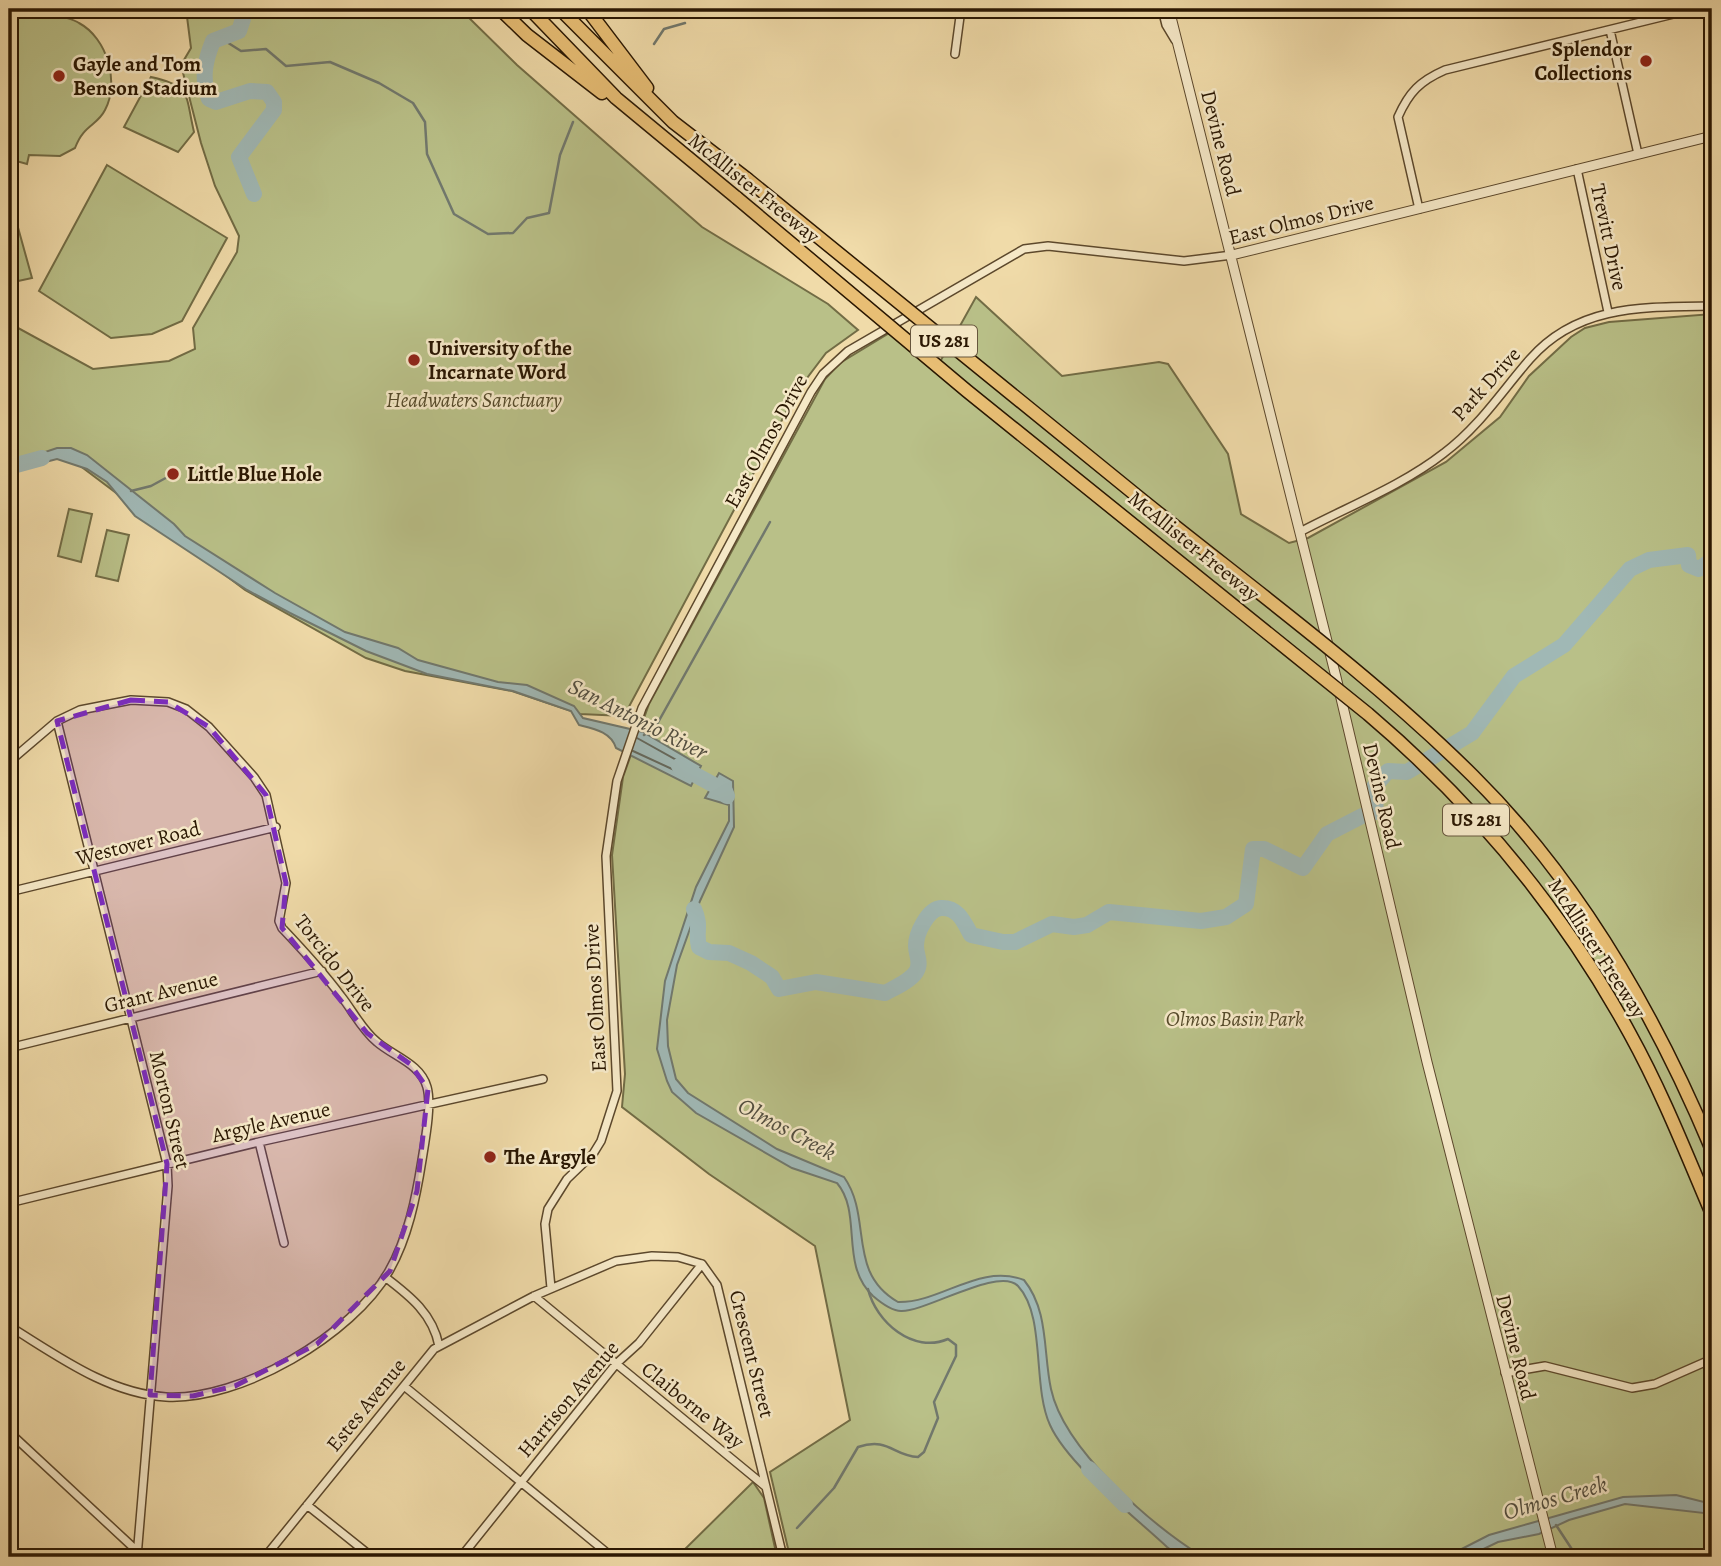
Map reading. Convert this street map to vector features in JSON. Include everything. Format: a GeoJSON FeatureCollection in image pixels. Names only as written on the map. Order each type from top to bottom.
{"type":"FeatureCollection","features":[{"type":"Feature","properties":{"kind":"highway"},"geometry":{"type":"LineString","coordinates":[[500,9],[527,35],[677,151]]}},
{"type":"Feature","properties":{"kind":"highway","name":"McAllister Freeway"},"geometry":{"type":"LineString","coordinates":[[530,9],[616,98],[677,151],[967,391],[1139,526],[1406,746],[1510,856],[1565,927],[1630,1034],[1665,1102],[1712,1214]]}},
{"type":"Feature","properties":{"kind":"highway","name":"McAllister Freeway"},"geometry":{"type":"LineString","coordinates":[[560,9],[673,122],[1366,679],[1475,778],[1558,876],[1602,937],[1647,1010],[1712,1150]]}},
{"type":"Feature","properties":{"kind":"highway"},"geometry":{"type":"LineString","coordinates":[[587,9],[673,122]]}},
{"type":"Feature","properties":{"kind":"street"},"geometry":{"type":"LineString","coordinates":[[955,54],[961,9]]}},
{"type":"Feature","properties":{"kind":"street","name":"Devine Road"},"geometry":{"type":"LineString","coordinates":[[1161,9],[1166,25],[1177,42]]}},
{"type":"Feature","properties":{"kind":"street","name":"Devine Road"},"geometry":{"type":"LineString","coordinates":[[1168,9],[1232,256],[1505,1373],[1553,1557]]}},
{"type":"Feature","properties":{"kind":"street"},"geometry":{"type":"LineString","coordinates":[[1419,209],[1398,117],[1413,88],[1445,70],[1694,9]]}},
{"type":"Feature","properties":{"kind":"street"},"geometry":{"type":"LineString","coordinates":[[1610,30],[1638,154]]}},
{"type":"Feature","properties":{"kind":"street","name":"East Olmos Drive"},"geometry":{"type":"LineString","coordinates":[[551,1288],[545,1224],[548,1209],[567,1179],[593,1154],[601,1141],[617,1091],[606,856],[613,799],[631,734],[642,708],[823,374],[848,351],[1024,249],[1048,246],[1197,262],[1232,256],[1712,136]]}},
{"type":"Feature","properties":{"kind":"street","name":"Trevitt Drive"},"geometry":{"type":"LineString","coordinates":[[1577,169],[1608,312]]}},
{"type":"Feature","properties":{"kind":"street","name":"Park Drive"},"geometry":{"type":"LineString","coordinates":[[1300,533],[1444,454],[1491,410],[1532,358],[1567,327],[1608,312],[1712,306]]}},
{"type":"Feature","properties":{"kind":"street","name":"Torcido Drive"},"geometry":{"type":"LineString","coordinates":[[9,762],[57,721],[80,710],[131,700],[168,702],[186,709],[209,727],[254,776],[266,795],[276,827],[286,883],[279,921],[282,929],[322,971],[367,1033],[419,1073],[428,1089],[426,1132],[417,1191],[403,1238],[385,1277],[339,1326],[294,1359],[255,1379],[215,1392],[181,1396],[150,1395],[96,1378],[9,1326]]}},
{"type":"Feature","properties":{"kind":"street","name":"Morton Street"},"geometry":{"type":"LineString","coordinates":[[57,721],[167,1164],[168,1186],[137,1554]]}},
{"type":"Feature","properties":{"kind":"street","name":"Westover Road"},"geometry":{"type":"LineString","coordinates":[[9,892],[276,827]]}},
{"type":"Feature","properties":{"kind":"street","name":"Grant Avenue"},"geometry":{"type":"LineString","coordinates":[[9,1048],[322,971]]}},
{"type":"Feature","properties":{"kind":"street","name":"Argyle Avenue"},"geometry":{"type":"LineString","coordinates":[[9,1203],[259,1142],[542,1079]]}},
{"type":"Feature","properties":{"kind":"street"},"geometry":{"type":"LineString","coordinates":[[259,1142],[284,1244]]}},
{"type":"Feature","properties":{"kind":"street"},"geometry":{"type":"LineString","coordinates":[[385,1277],[420,1307],[431,1322],[439,1346],[534,1296],[598,1267],[636,1257],[678,1257],[702,1264]]}},
{"type":"Feature","properties":{"kind":"street","name":"Harrison Avenue"},"geometry":{"type":"LineString","coordinates":[[461,1557],[616,1364],[639,1343],[702,1264]]}},
{"type":"Feature","properties":{"kind":"street","name":"Crescent Street"},"geometry":{"type":"LineString","coordinates":[[702,1264],[718,1285],[783,1557]]}},
{"type":"Feature","properties":{"kind":"street","name":"Claiborne Way"},"geometry":{"type":"LineString","coordinates":[[534,1296],[767,1488]]}},
{"type":"Feature","properties":{"kind":"street","name":"Estes Avenue"},"geometry":{"type":"LineString","coordinates":[[265,1557],[439,1346]]}},
{"type":"Feature","properties":{"kind":"street"},"geometry":{"type":"LineString","coordinates":[[1505,1373],[1545,1366],[1632,1388],[1654,1384],[1712,1359]]}},
{"type":"Feature","properties":{"kind":"street"},"geometry":{"type":"LineString","coordinates":[[404,1386],[612,1557]]}},
{"type":"Feature","properties":{"kind":"street"},"geometry":{"type":"LineString","coordinates":[[9,1432],[137,1554]]}},
{"type":"Feature","properties":{"kind":"street"},"geometry":{"type":"LineString","coordinates":[[307,1505],[372,1557]]}},
{"type":"Feature","properties":{"kind":"highlighted area"},"geometry":{"type":"Polygon","coordinates":[[[131,700],[168,702],[209,727],[266,795],[286,883],[282,928],[367,1033],[410,1064],[428,1089],[417,1191],[390,1271],[317,1344],[235,1386],[193,1396],[150,1395],[167,1164],[57,721],[131,700]]]}},
{"type":"Feature","properties":{"kind":"green space","name":"Gayle and Tom Benson Stadium"},"geometry":{"type":"Polygon","coordinates":[[[9,9],[59,9],[58,15],[79,23],[97,39],[111,74],[109,99],[105,110],[82,134],[75,148],[60,156],[29,155],[27,164],[9,159],[9,9]]]}},
{"type":"Feature","properties":{"kind":"green space","name":"Headwaters Sanctuary"},"geometry":{"type":"Polygon","coordinates":[[[186,9],[460,9],[517,65],[702,227],[828,304],[858,330],[826,353],[798,390],[624,716],[580,714],[512,691],[405,671],[366,658],[245,590],[75,462],[42,453],[9,462],[9,323],[93,369],[169,361],[195,349],[193,328],[237,252],[239,236],[215,186],[181,65],[191,48],[186,9]]]}},
{"type":"Feature","properties":{"kind":"green space"},"geometry":{"type":"Polygon","coordinates":[[[151,77],[174,84],[180,88],[187,100],[194,132],[178,152],[124,127],[151,77]]]}},
{"type":"Feature","properties":{"kind":"green space"},"geometry":{"type":"Polygon","coordinates":[[[107,165],[227,238],[182,321],[152,334],[111,338],[39,291],[107,165]]]}},
{"type":"Feature","properties":{"kind":"green space"},"geometry":{"type":"Polygon","coordinates":[[[9,195],[32,278],[9,283],[9,195]]]}},
{"type":"Feature","properties":{"kind":"green space","name":"Olmos Basin Park"},"geometry":{"type":"Polygon","coordinates":[[[976,297],[1062,376],[1159,362],[1168,364],[1228,454],[1241,514],[1289,543],[1308,538],[1446,462],[1500,417],[1529,376],[1571,337],[1585,328],[1609,322],[1712,314],[1712,1557],[790,1557],[770,1472],[850,1420],[815,1246],[709,1174],[622,1107],[625,1074],[612,855],[623,777],[649,704],[825,379],[840,363],[891,332],[936,369],[976,297]]]}},
{"type":"Feature","properties":{"kind":"green space"},"geometry":{"type":"Polygon","coordinates":[[[69,509],[92,514],[81,562],[58,556],[69,509]]]}},
{"type":"Feature","properties":{"kind":"green space"},"geometry":{"type":"Polygon","coordinates":[[[107,530],[129,535],[118,581],[96,576],[107,530]]]}},
{"type":"Feature","properties":{"kind":"green space"},"geometry":{"type":"Polygon","coordinates":[[[753,1482],[764,1498],[777,1557],[677,1557],[753,1482]]]}},
{"type":"Feature","properties":{"kind":"water"},"geometry":{"type":"Polygon","coordinates":[[[57,448],[71,448],[87,455],[174,524],[185,536],[275,593],[345,632],[398,648],[418,660],[498,682],[527,685],[574,706],[583,718],[643,732],[701,766],[691,786],[616,748],[602,732],[579,725],[571,711],[513,691],[427,674],[366,651],[290,613],[247,590],[135,516],[107,482],[87,469],[57,459],[18,469],[27,458],[57,448]]]}},
{"type":"Feature","properties":{"kind":"water"},"geometry":{"type":"Polygon","coordinates":[[[719,773],[733,781],[734,827],[700,901],[677,965],[667,1020],[668,1046],[676,1079],[688,1093],[777,1149],[844,1177],[853,1193],[862,1244],[872,1276],[882,1290],[898,1302],[930,1297],[991,1276],[1024,1280],[1038,1305],[1051,1389],[1059,1412],[1073,1436],[1091,1461],[1136,1506],[1203,1557],[1181,1557],[1167,1547],[1086,1473],[1059,1440],[1050,1425],[1041,1391],[1032,1315],[1027,1299],[1018,1286],[1009,1281],[995,1282],[912,1309],[898,1311],[886,1306],[873,1296],[857,1269],[849,1209],[845,1195],[837,1183],[792,1168],[696,1113],[672,1092],[657,1049],[665,981],[696,887],[729,821],[729,805],[705,798],[719,773]]]}},
{"type":"Feature","properties":{"kind":"water"},"geometry":{"type":"Polygon","coordinates":[[[1676,1495],[1712,1504],[1712,1514],[1625,1504],[1569,1520],[1539,1534],[1498,1542],[1467,1557],[1446,1557],[1489,1535],[1623,1497],[1676,1495]]]}},
{"type":"Feature","properties":{"kind":"waterway"},"geometry":{"type":"LineString","coordinates":[[240,9],[243,19],[239,31],[213,41],[206,63],[205,84],[209,99],[216,102],[250,91],[267,92],[274,102],[274,110],[239,157],[254,194]]}},
{"type":"Feature","properties":{"kind":"waterway"},"geometry":{"type":"LineString","coordinates":[[654,44],[664,29],[685,23]]}},
{"type":"Feature","properties":{"kind":"waterway"},"geometry":{"type":"LineString","coordinates":[[222,39],[241,51],[266,49],[286,66],[330,62],[379,83],[413,103],[425,122],[427,154],[454,214],[488,234],[513,233],[527,218],[549,213],[560,155],[573,122]]}},
{"type":"Feature","properties":{"kind":"waterway","name":"San Antonio River"},"geometry":{"type":"LineString","coordinates":[[9,467],[42,458]]}},
{"type":"Feature","properties":{"kind":"waterway"},"geometry":{"type":"LineString","coordinates":[[131,491],[151,486],[173,474]]}},
{"type":"Feature","properties":{"kind":"waterway"},"geometry":{"type":"LineString","coordinates":[[644,735],[656,726],[770,522]]}},
{"type":"Feature","properties":{"kind":"waterway","name":"San Antonio River"},"geometry":{"type":"LineString","coordinates":[[1376,812],[1374,787],[1388,771],[1407,772],[1472,733],[1514,676],[1564,645],[1630,569],[1649,560],[1688,555],[1689,565],[1699,569],[1712,560]]}},
{"type":"Feature","properties":{"kind":"waterway","name":"San Antonio River"},"geometry":{"type":"LineString","coordinates":[[679,766],[725,791],[727,796]]}},
{"type":"Feature","properties":{"kind":"waterway","name":"San Antonio River"},"geometry":{"type":"LineString","coordinates":[[694,909],[698,920],[699,947],[709,952],[729,953],[751,963],[772,977],[779,989],[816,982],[885,993],[916,972],[919,965],[916,946],[918,935],[927,917],[936,909],[952,910],[963,920],[971,935],[1003,942],[1015,942],[1052,924],[1074,927],[1087,925],[1109,912],[1201,921],[1226,917],[1246,904],[1253,849],[1264,849],[1303,868],[1327,834],[1362,816]]}},
{"type":"Feature","properties":{"kind":"waterway"},"geometry":{"type":"LineString","coordinates":[[797,1528],[834,1488],[858,1447],[877,1444],[918,1457],[924,1452],[938,1418],[934,1402],[956,1356],[956,1345],[948,1339],[935,1343],[922,1342],[898,1332],[879,1313],[868,1289]]}},
{"type":"Feature","properties":{"kind":"waterway","name":"Olmos Creek"},"geometry":{"type":"LineString","coordinates":[[1089,1469],[1125,1505]]}},
{"type":"Feature","properties":{"kind":"waterway"},"geometry":{"type":"LineString","coordinates":[[1556,1525],[1577,1557]]}},
{"type":"Feature","properties":{"kind":"waterway"},"geometry":{"type":"LineString","coordinates":[[741,1557],[763,1551]]}},
{"type":"Feature","properties":{"kind":"place","name":"Splendor Collections"},"geometry":{"type":"Point","coordinates":[1646,61]}},
{"type":"Feature","properties":{"kind":"place","name":"Gayle and Tom Benson Stadium"},"geometry":{"type":"Point","coordinates":[59,76]}},
{"type":"Feature","properties":{"kind":"place","name":"University of the Incarnate Word"},"geometry":{"type":"Point","coordinates":[414,360]}},
{"type":"Feature","properties":{"kind":"place","name":"Little Blue Hole"},"geometry":{"type":"Point","coordinates":[173,474]}},
{"type":"Feature","properties":{"kind":"place","name":"The Argyle"},"geometry":{"type":"Point","coordinates":[490,1157]}}]}
